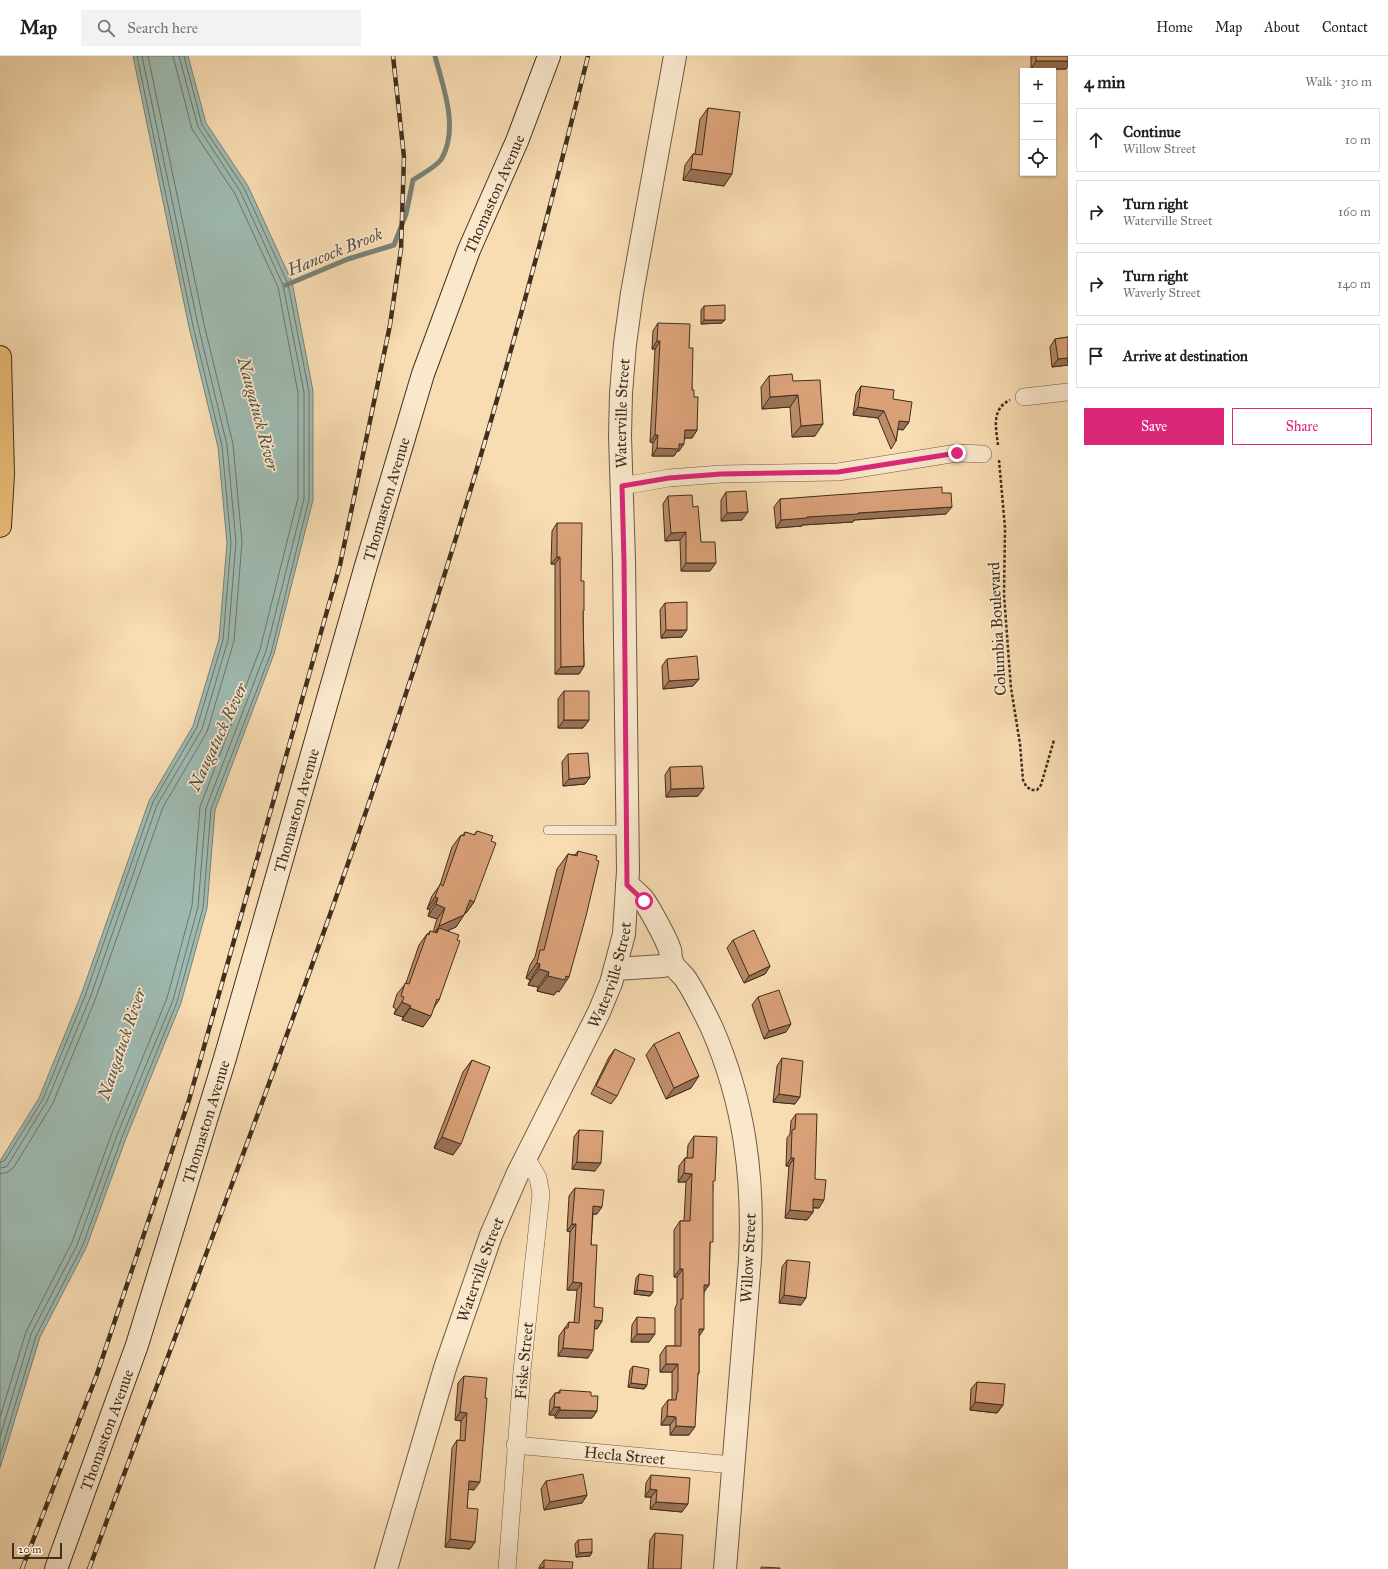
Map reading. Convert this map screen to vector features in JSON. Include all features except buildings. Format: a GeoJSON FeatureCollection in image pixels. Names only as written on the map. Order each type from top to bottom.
{"type":"FeatureCollection","features":[{"type":"Feature","properties":{"kind":"highway"},"geometry":{"type":"LineString","coordinates":[[0,357],[3,474],[0,526]]}},
{"type":"Feature","properties":{"kind":"street","name":"Thomaston Avenue"},"geometry":{"type":"LineString","coordinates":[[56,1569],[137,1345],[225,1058],[365,569],[423,374],[469,250],[517,141],[550,56]]}},
{"type":"Feature","properties":{"kind":"street","name":"Waterville Street"},"geometry":{"type":"LineString","coordinates":[[386,1569],[440,1384],[461,1319],[502,1206],[599,1012],[615,969],[624,934],[627,885],[627,830],[624,561],[620,416],[628,325],[675,56]]}},
{"type":"Feature","properties":{"kind":"street"},"geometry":{"type":"LineString","coordinates":[[1024,396],[1068,392]]}},
{"type":"Feature","properties":{"kind":"street"},"geometry":{"type":"LineString","coordinates":[[622,486],[669,478],[721,474],[838,472],[957,453],[993,454]]}},
{"type":"Feature","properties":{"kind":"street","name":"Willow Street"},"geometry":{"type":"LineString","coordinates":[[627,885],[644,901],[666,942],[672,962],[698,1000],[714,1035],[725,1063],[739,1110],[748,1156],[751,1186],[752,1223],[750,1260],[725,1569]]}},
{"type":"Feature","properties":{"kind":"street"},"geometry":{"type":"LineString","coordinates":[[615,969],[663,966],[672,962]]}},
{"type":"Feature","properties":{"kind":"street","name":"Fiske Street"},"geometry":{"type":"LineString","coordinates":[[506,1569],[515,1444],[541,1194],[538,1178],[526,1157]]}},
{"type":"Feature","properties":{"kind":"street","name":"Hecla Street"},"geometry":{"type":"LineString","coordinates":[[515,1444],[733,1465]]}},
{"type":"Feature","properties":{"kind":"lane"},"geometry":{"type":"LineString","coordinates":[[548,830],[627,830]]}},
{"type":"Feature","properties":{"kind":"path","name":"Columbia Boulevard"},"geometry":{"type":"LineString","coordinates":[[1024,396],[1006,402],[997,412],[993,454],[1005,528],[1004,596],[1011,688],[1024,780],[1026,786],[1031,790],[1037,790],[1041,785],[1054,740]]}},
{"type":"Feature","properties":{"kind":"water","name":"Naugatuck River"},"geometry":{"type":"Polygon","coordinates":[[[133,56],[188,56],[206,123],[248,186],[292,282],[313,391],[313,500],[274,654],[215,810],[207,908],[181,1003],[126,1138],[86,1248],[40,1337],[0,1468],[0,1161],[39,1098],[81,995],[149,801],[193,726],[219,639],[227,543],[218,447],[189,327],[133,56]]]}},
{"type":"Feature","properties":{"kind":"waterway","name":"Hancock Brook"},"geometry":{"type":"LineString","coordinates":[[286,285],[348,259],[394,245],[406,214],[413,180],[440,161],[447,146],[449,133],[448,107],[435,56]]}},
{"type":"Feature","properties":{"kind":"railway"},"geometry":{"type":"LineString","coordinates":[[22,1569],[96,1377],[189,1100],[340,565],[390,325],[401,249],[404,157],[393,56]]}},
{"type":"Feature","properties":{"kind":"railway"},"geometry":{"type":"LineString","coordinates":[[89,1569],[318,949],[404,699],[465,509],[503,380],[588,56]]}},
{"type":"Feature","properties":{"kind":"route"},"geometry":{"type":"LineString","coordinates":[[644,901],[627,885],[622,486],[669,478],[739,472],[838,472],[957,453]]}}]}
